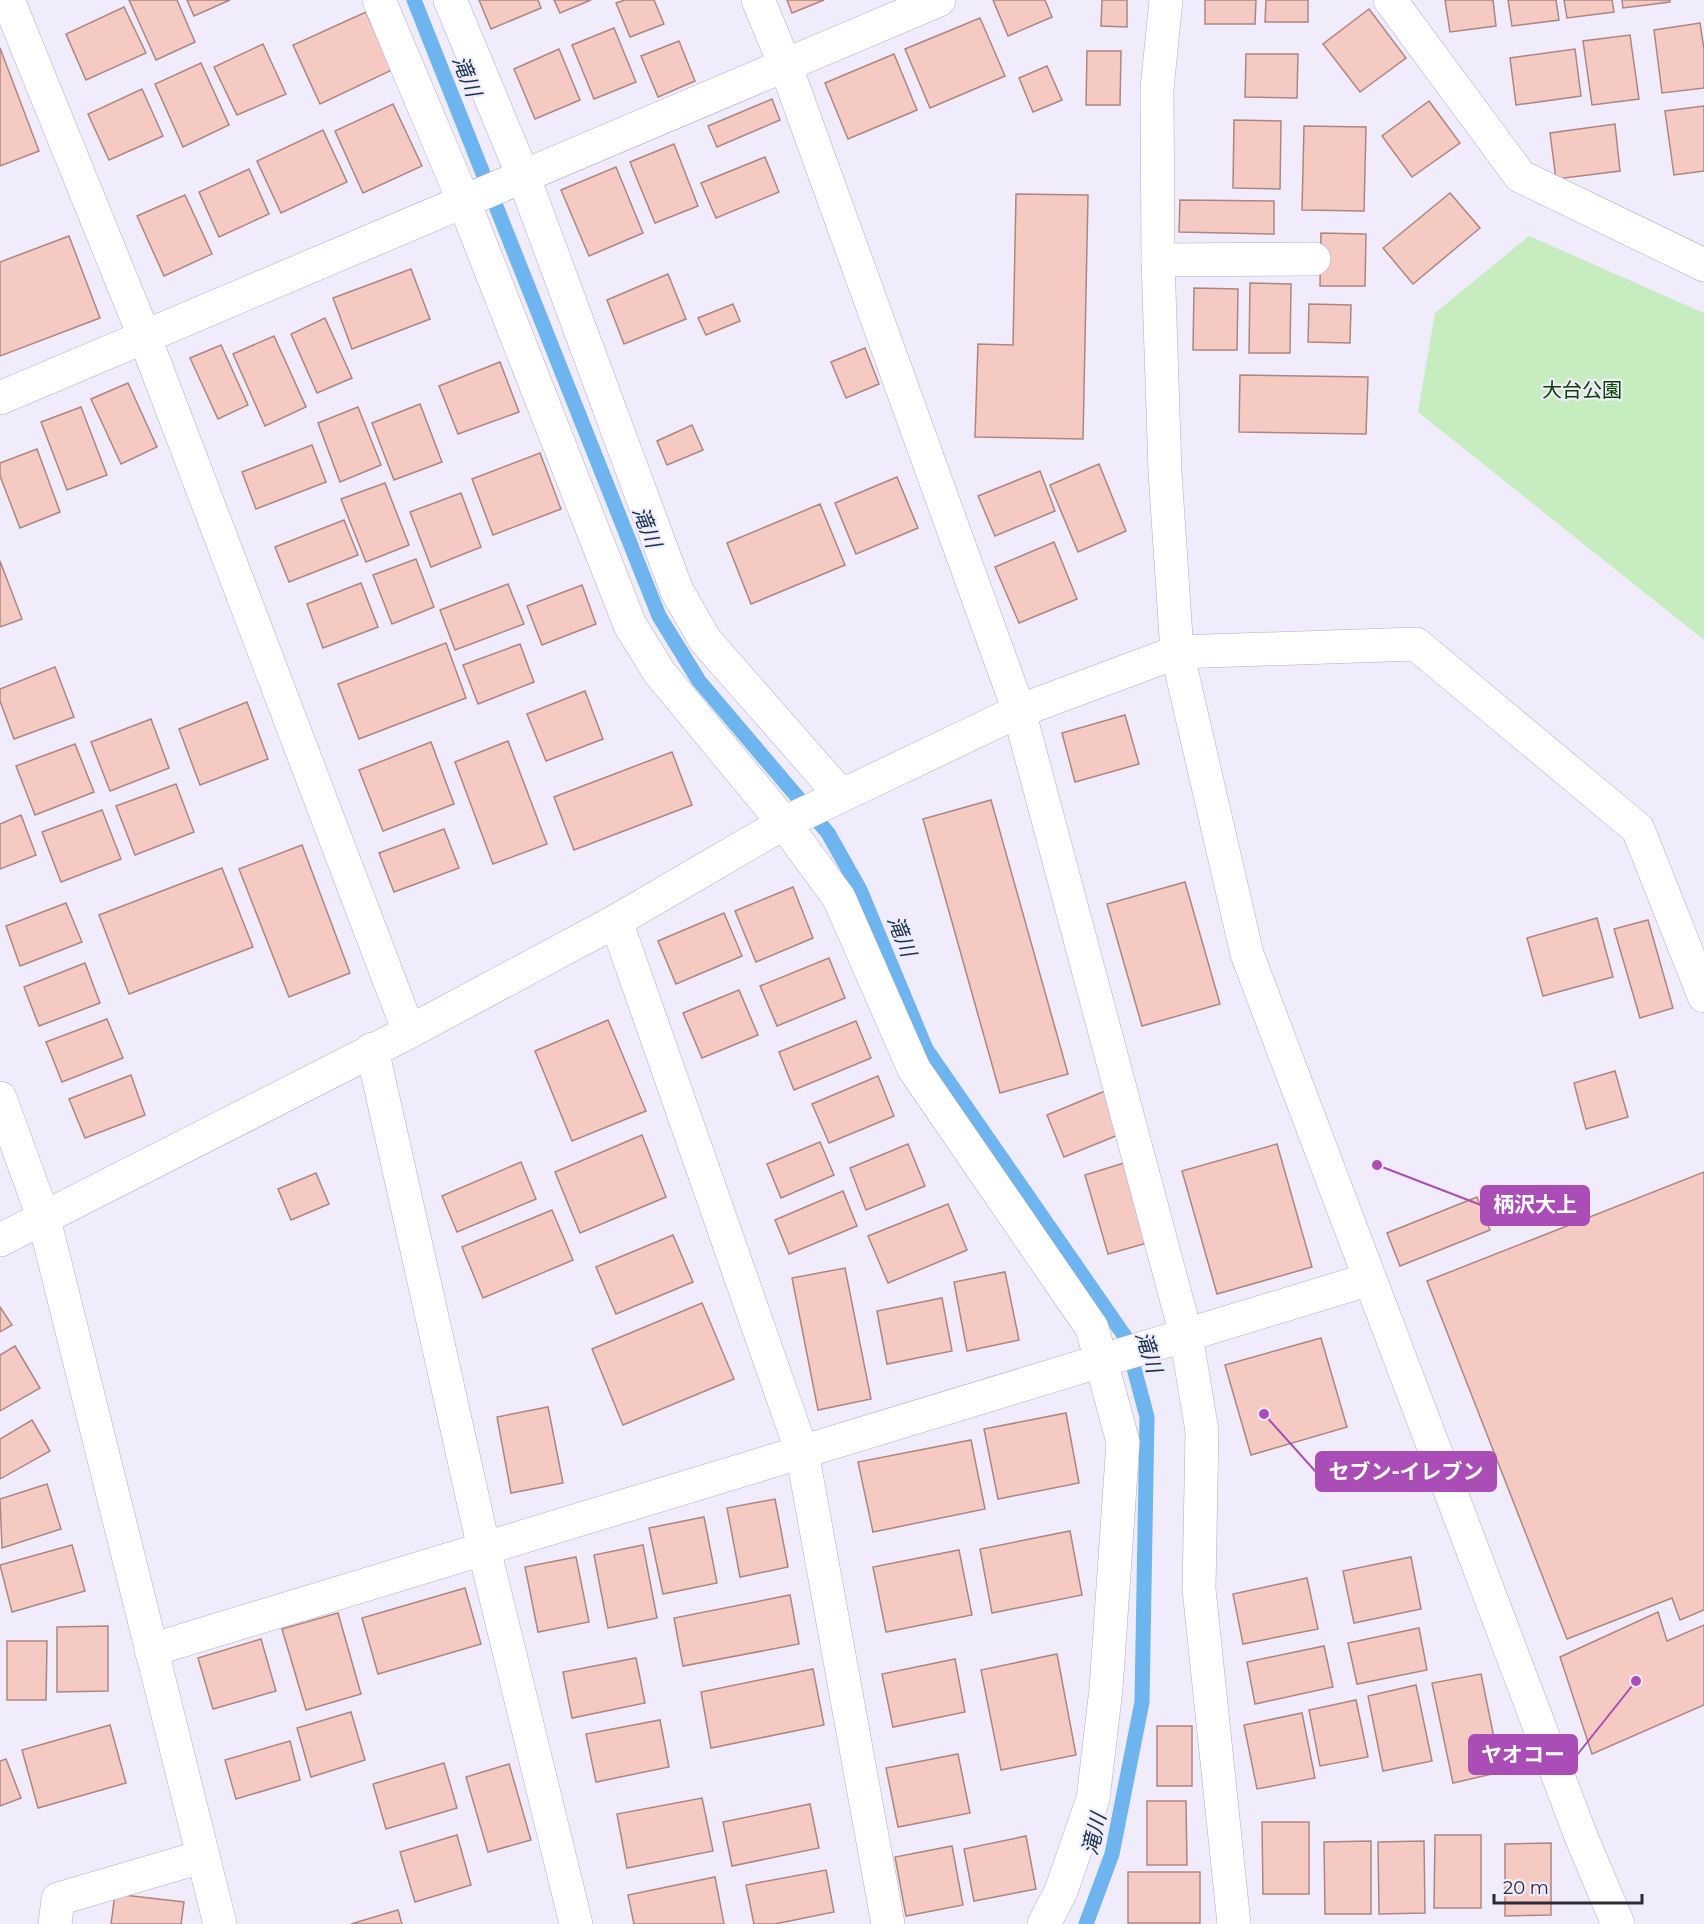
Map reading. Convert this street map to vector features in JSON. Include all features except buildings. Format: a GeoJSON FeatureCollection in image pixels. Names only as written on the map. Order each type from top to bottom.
{"type":"FeatureCollection","features":[{"type":"Feature","properties":{"kind":"street"},"geometry":{"type":"LineString","coordinates":[[8,0],[145,338],[409,1032]]}},
{"type":"Feature","properties":{"kind":"street"},"geometry":{"type":"LineString","coordinates":[[379,0],[464,202],[630,625],[659,672],[784,823],[839,898],[914,1069],[1092,1328],[1123,1442],[1106,1689],[1093,1799],[1061,1891],[1044,1924]]}},
{"type":"Feature","properties":{"kind":"street"},"geometry":{"type":"LineString","coordinates":[[450,0],[524,178],[677,591],[705,640],[840,794]]}},
{"type":"Feature","properties":{"kind":"street"},"geometry":{"type":"LineString","coordinates":[[758,0],[786,67],[1019,711],[1186,1335],[1202,1431],[1199,1589],[1234,1924]]}},
{"type":"Feature","properties":{"kind":"street"},"geometry":{"type":"LineString","coordinates":[[0,398],[786,67],[939,0]]}},
{"type":"Feature","properties":{"kind":"street"},"geometry":{"type":"LineString","coordinates":[[1166,0],[1157,89],[1158,260],[1165,472],[1177,652],[1248,954],[1578,1827],[1618,1924]]}},
{"type":"Feature","properties":{"kind":"street"},"geometry":{"type":"LineString","coordinates":[[1390,0],[1520,176],[1704,265]]}},
{"type":"Feature","properties":{"kind":"street"},"geometry":{"type":"LineString","coordinates":[[1158,260],[1314,259]]}},
{"type":"Feature","properties":{"kind":"street"},"geometry":{"type":"LineString","coordinates":[[0,1240],[409,1032],[616,921],[784,823],[840,794],[1019,711],[1177,652],[1416,644],[1638,829],[1704,996]]}},
{"type":"Feature","properties":{"kind":"street"},"geometry":{"type":"LineString","coordinates":[[616,921],[802,1452],[888,1924]]}},
{"type":"Feature","properties":{"kind":"street"},"geometry":{"type":"LineString","coordinates":[[372,1049],[484,1549],[576,1924]]}},
{"type":"Feature","properties":{"kind":"street"},"geometry":{"type":"LineString","coordinates":[[0,1098],[44,1219],[201,1857],[220,1924]]}},
{"type":"Feature","properties":{"kind":"street"},"geometry":{"type":"LineString","coordinates":[[151,1650],[1370,1279]]}},
{"type":"Feature","properties":{"kind":"street"},"geometry":{"type":"LineString","coordinates":[[55,1924],[58,1899],[201,1857]]}},
{"type":"Feature","properties":{"kind":"green space","name":"大台公園"},"geometry":{"type":"Polygon","coordinates":[[[1529,236],[1704,313],[1704,640],[1418,412],[1435,313],[1529,236]]]}},
{"type":"Feature","properties":{"kind":"waterway","name":"滝川"},"geometry":{"type":"LineString","coordinates":[[414,0],[659,616],[699,681],[828,833],[860,890],[926,1049],[1126,1338],[1147,1417],[1142,1702],[1112,1854],[1086,1924]]}},
{"type":"Feature","properties":{"kind":"place","name":"柄沢大上"},"geometry":{"type":"Point","coordinates":[1377,1165]}},
{"type":"Feature","properties":{"kind":"place","name":"セブン-イレブン"},"geometry":{"type":"Point","coordinates":[1264,1414]}},
{"type":"Feature","properties":{"kind":"place","name":"ヤオコー"},"geometry":{"type":"Point","coordinates":[1636,1681]}}]}
